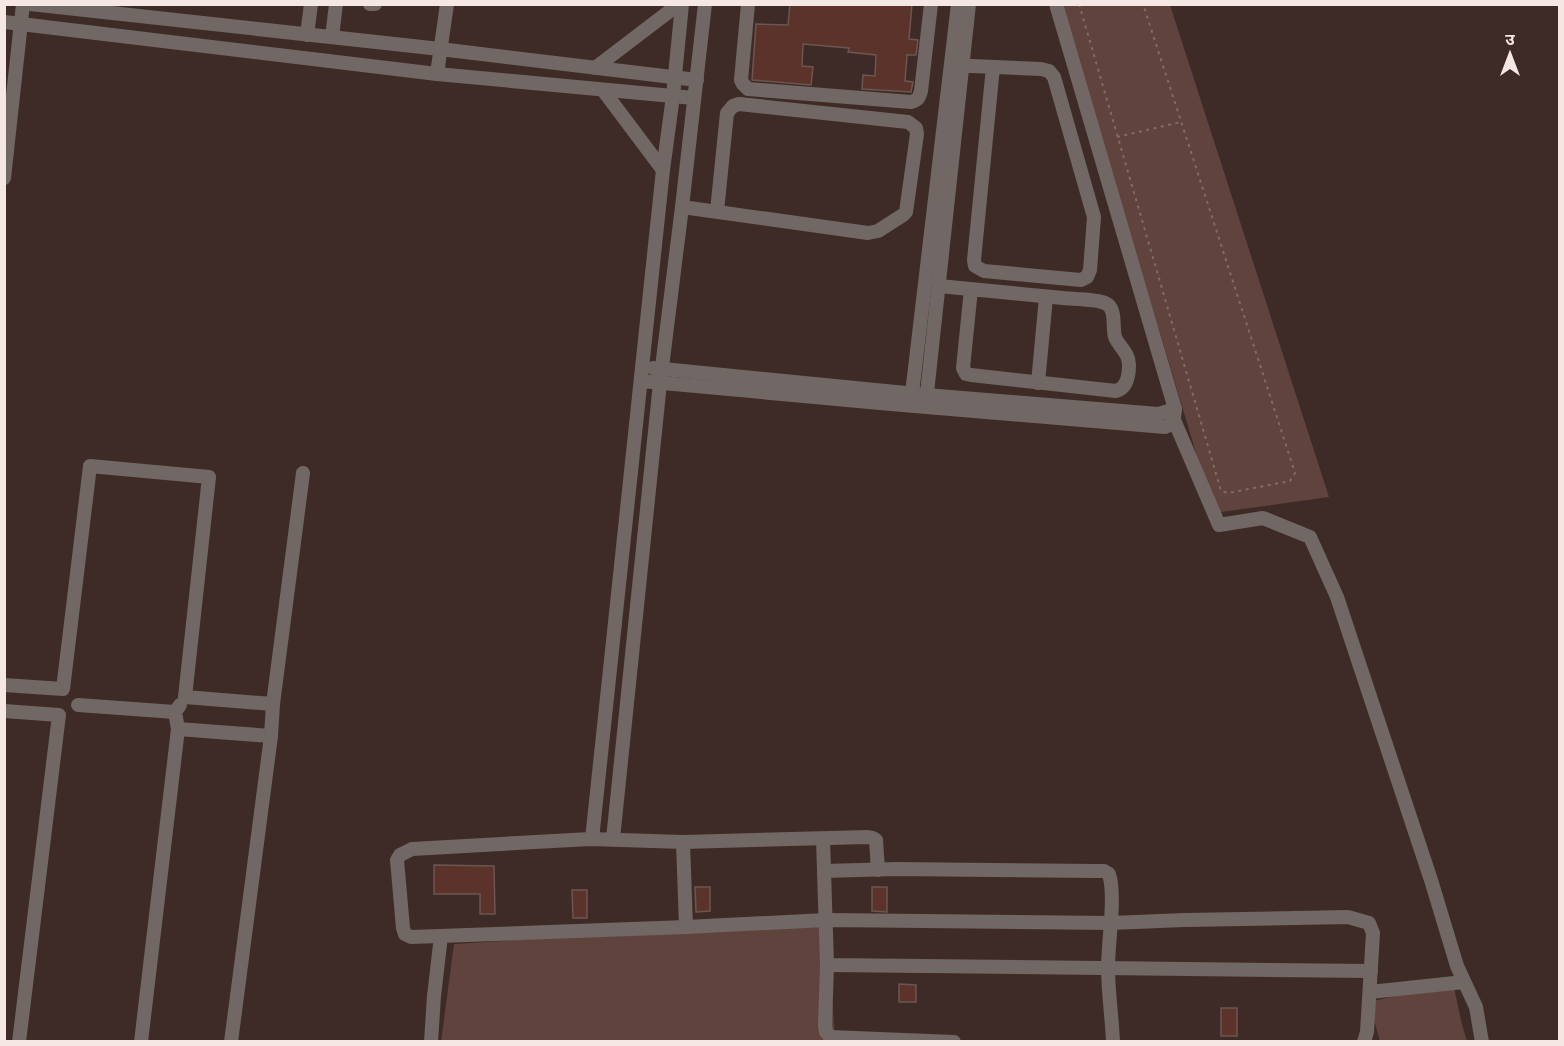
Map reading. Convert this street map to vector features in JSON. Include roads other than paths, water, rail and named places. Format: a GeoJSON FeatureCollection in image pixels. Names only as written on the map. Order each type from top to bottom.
{"type":"FeatureCollection","features":[{"type":"Feature","properties":{"kind":"street"},"geometry":{"type":"LineString","coordinates":[[4,178],[23,4]]}},
{"type":"Feature","properties":{"kind":"street"},"geometry":{"type":"LineString","coordinates":[[30,4],[696,80]]}},
{"type":"Feature","properties":{"kind":"street"},"geometry":{"type":"LineString","coordinates":[[307,35],[311,4]]}},
{"type":"Feature","properties":{"kind":"street"},"geometry":{"type":"LineString","coordinates":[[332,37],[336,4]]}},
{"type":"Feature","properties":{"kind":"street"},"geometry":{"type":"LineString","coordinates":[[370,4],[375,4]]}},
{"type":"Feature","properties":{"kind":"street"},"geometry":{"type":"LineString","coordinates":[[437,74],[447,4]]}},
{"type":"Feature","properties":{"kind":"street"},"geometry":{"type":"LineString","coordinates":[[595,68],[680,4]]}},
{"type":"Feature","properties":{"kind":"street"},"geometry":{"type":"LineString","coordinates":[[592,839],[663,170],[675,78],[680,4]]}},
{"type":"Feature","properties":{"kind":"street"},"geometry":{"type":"LineString","coordinates":[[613,840],[661,376],[705,4]]}},
{"type":"Feature","properties":{"kind":"street"},"geometry":{"type":"LineString","coordinates":[[748,4],[741,80],[748,89],[911,102],[919,98],[921,91],[931,4]]}},
{"type":"Feature","properties":{"kind":"street"},"geometry":{"type":"LineString","coordinates":[[911,399],[958,4]]}},
{"type":"Feature","properties":{"kind":"street"},"geometry":{"type":"LineString","coordinates":[[926,401],[969,4]]}},
{"type":"Feature","properties":{"kind":"street"},"geometry":{"type":"LineString","coordinates":[[1056,4],[1174,415],[1219,525],[1263,518],[1310,537],[1336,597],[1431,880],[1457,966],[1476,1007],[1482,1041]]}},
{"type":"Feature","properties":{"kind":"street"},"geometry":{"type":"LineString","coordinates":[[4,22],[437,74],[694,98]]}},
{"type":"Feature","properties":{"kind":"street"},"geometry":{"type":"LineString","coordinates":[[963,66],[993,67],[1041,69],[1049,71],[1054,77],[1094,217],[1090,270],[1087,277],[1081,280],[984,271],[975,267],[993,67]]}},
{"type":"Feature","properties":{"kind":"street"},"geometry":{"type":"LineString","coordinates":[[603,90],[663,170]]}},
{"type":"Feature","properties":{"kind":"street"},"geometry":{"type":"LineString","coordinates":[[682,207],[868,233],[878,231],[906,212],[916,128],[908,122],[739,104],[733,106],[727,113],[717,211]]}},
{"type":"Feature","properties":{"kind":"street"},"geometry":{"type":"LineString","coordinates":[[939,286],[971,289],[1046,297],[1095,301],[1105,303],[1112,312],[1115,336],[1129,359],[1125,385],[1116,391],[966,374],[963,368],[971,289]]}},
{"type":"Feature","properties":{"kind":"street"},"geometry":{"type":"LineString","coordinates":[[1038,383],[1046,297]]}},
{"type":"Feature","properties":{"kind":"street"},"geometry":{"type":"LineString","coordinates":[[641,374],[926,401],[1174,415]]}},
{"type":"Feature","properties":{"kind":"street"},"geometry":{"type":"LineString","coordinates":[[63,689],[90,466],[209,477],[184,697],[175,712],[178,729],[141,1041]]}},
{"type":"Feature","properties":{"kind":"street"},"geometry":{"type":"LineString","coordinates":[[231,1041],[303,473]]}},
{"type":"Feature","properties":{"kind":"street"},"geometry":{"type":"LineString","coordinates":[[4,685],[63,689],[78,705]]}},
{"type":"Feature","properties":{"kind":"street"},"geometry":{"type":"LineString","coordinates":[[184,697],[273,704]]}},
{"type":"Feature","properties":{"kind":"street"},"geometry":{"type":"LineString","coordinates":[[4,711],[58,715],[78,705],[175,712]]}},
{"type":"Feature","properties":{"kind":"street"},"geometry":{"type":"LineString","coordinates":[[20,1041],[58,715]]}},
{"type":"Feature","properties":{"kind":"street"},"geometry":{"type":"LineString","coordinates":[[178,729],[271,736]]}},
{"type":"Feature","properties":{"kind":"street"},"geometry":{"type":"LineString","coordinates":[[878,870],[876,840],[873,838],[683,842],[592,839],[412,849],[405,851],[397,860],[403,928],[405,934],[411,937],[826,920],[1110,923],[1348,917],[1369,923],[1373,942],[1367,1032],[1364,1041]]}},
{"type":"Feature","properties":{"kind":"street"},"geometry":{"type":"LineString","coordinates":[[823,839],[827,964],[826,1032],[830,1037],[954,1041]]}},
{"type":"Feature","properties":{"kind":"street"},"geometry":{"type":"LineString","coordinates":[[683,842],[686,927]]}},
{"type":"Feature","properties":{"kind":"street"},"geometry":{"type":"LineString","coordinates":[[824,871],[1104,871],[1109,874],[1110,879],[1108,968],[1113,1041]]}},
{"type":"Feature","properties":{"kind":"street"},"geometry":{"type":"LineString","coordinates":[[432,1041],[434,996],[441,936]]}},
{"type":"Feature","properties":{"kind":"street"},"geometry":{"type":"LineString","coordinates":[[827,964],[1371,971]]}},
{"type":"Feature","properties":{"kind":"street"},"geometry":{"type":"LineString","coordinates":[[1370,992],[1464,982]]}}]}
